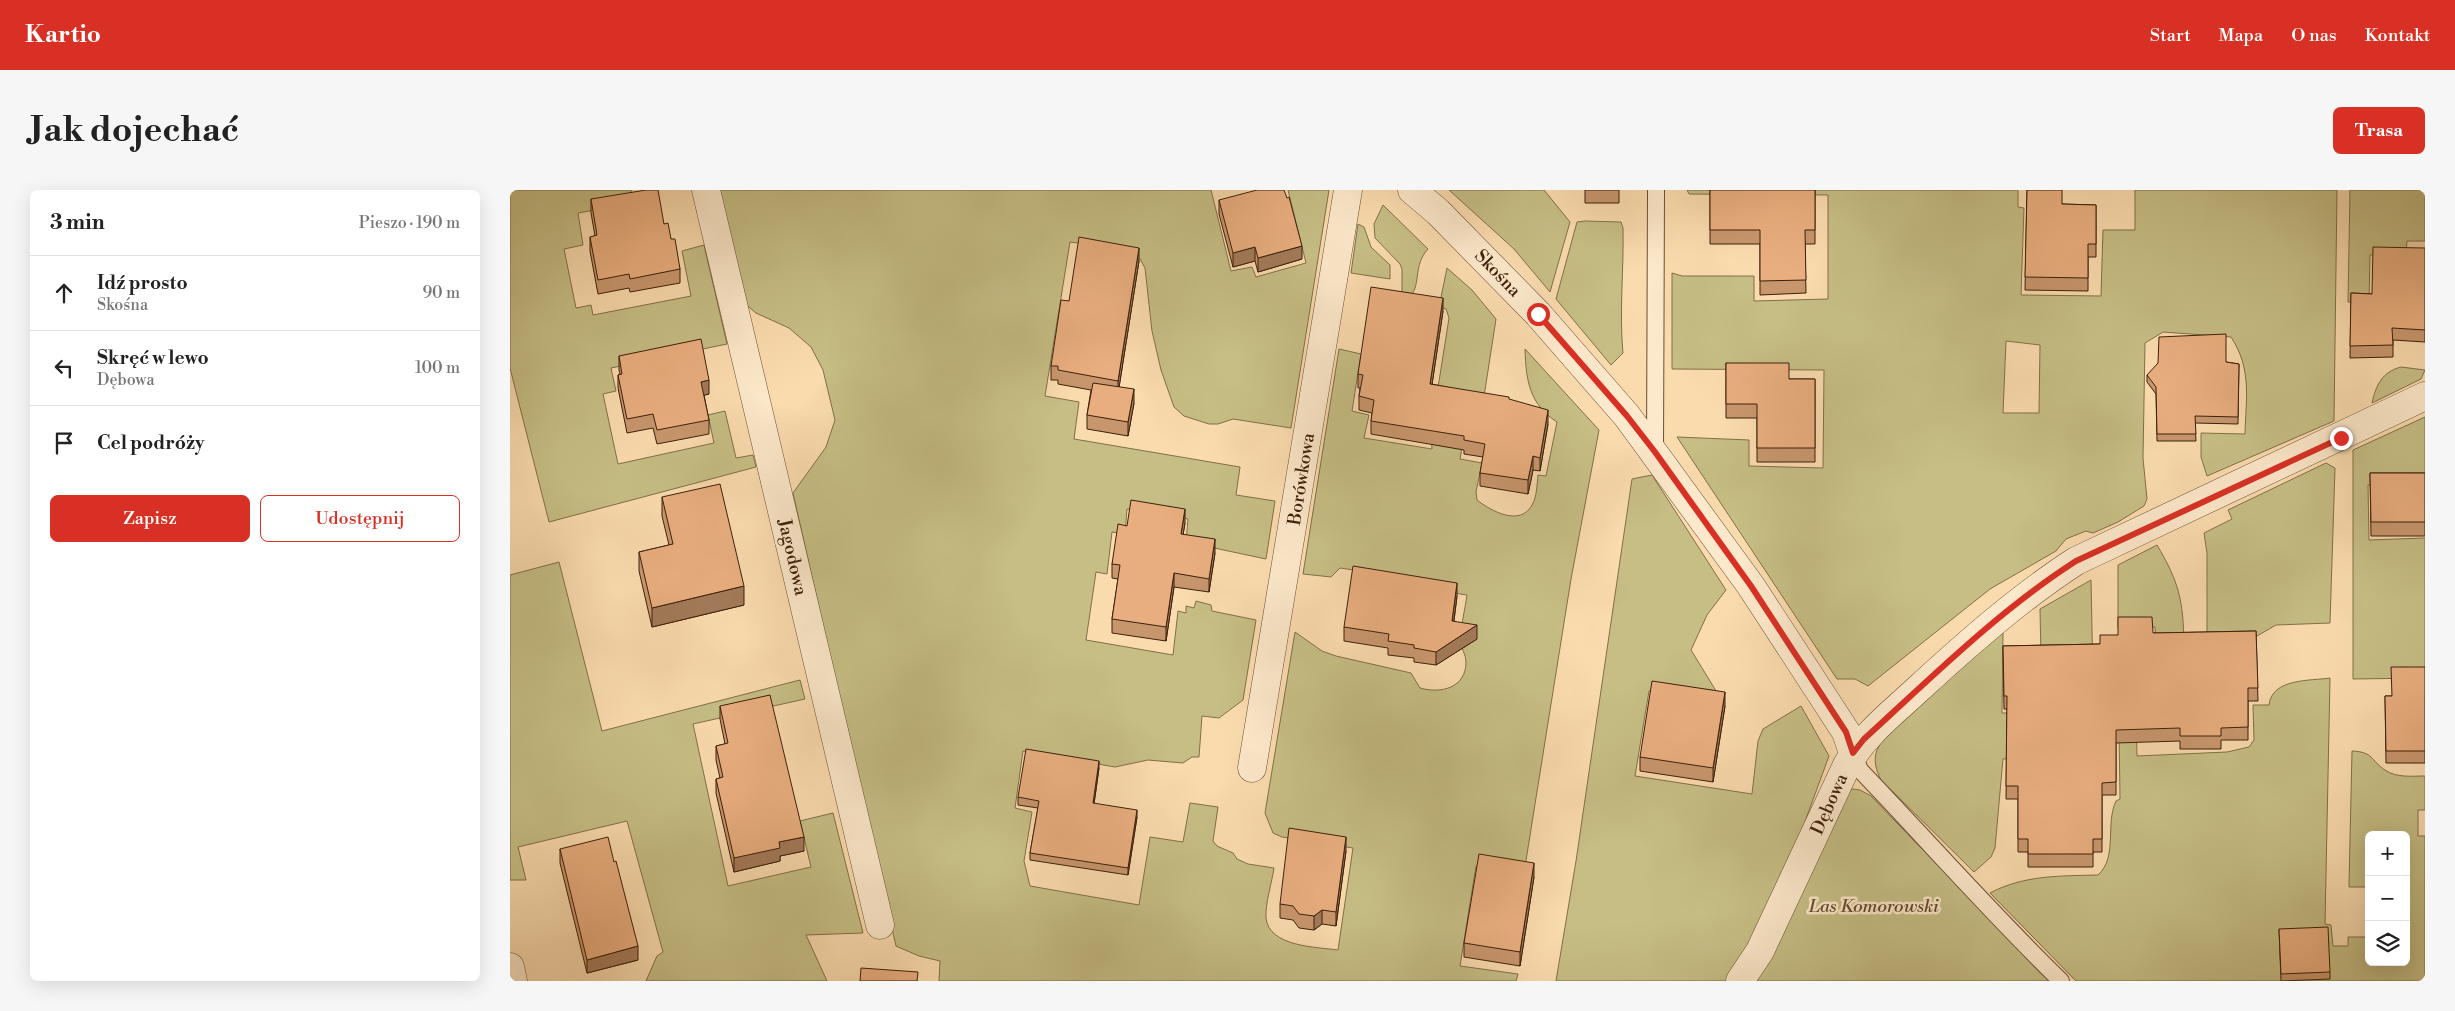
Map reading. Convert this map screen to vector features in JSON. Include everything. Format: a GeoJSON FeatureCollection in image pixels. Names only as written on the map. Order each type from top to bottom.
{"type":"FeatureCollection","features":[{"type":"Feature","properties":{"kind":"street","name":"Jagodowa"},"geometry":{"type":"LineString","coordinates":[[706,190],[880,925]]}},
{"type":"Feature","properties":{"kind":"street","name":"Borówkowa"},"geometry":{"type":"LineString","coordinates":[[1252,768],[1348,190]]}},
{"type":"Feature","properties":{"kind":"street","name":"Skośna"},"geometry":{"type":"LineString","coordinates":[[1412,190],[1438,212],[1538,314],[1627,416],[1655,452],[1756,594],[1846,732],[1853,753]]}},
{"type":"Feature","properties":{"kind":"street","name":"Dębowa"},"geometry":{"type":"LineString","coordinates":[[1740,981],[1760,951],[1853,753],[1864,739],[1947,663],[2018,602],[2076,561],[2425,396]]}},
{"type":"Feature","properties":{"kind":"street"},"geometry":{"type":"LineString","coordinates":[[510,967],[513,981]]}},
{"type":"Feature","properties":{"kind":"lane"},"geometry":{"type":"LineString","coordinates":[[1655,452],[1656,190]]}},
{"type":"Feature","properties":{"kind":"lane"},"geometry":{"type":"LineString","coordinates":[[1853,753],[1860,770],[1959,874],[2000,922],[2060,981]]}},
{"type":"Feature","properties":{"kind":"green space"},"geometry":{"type":"Polygon","coordinates":[[[510,190],[631,190],[633,203],[578,213],[583,245],[564,249],[576,308],[591,305],[593,315],[691,296],[682,251],[704,245],[727,344],[611,368],[616,391],[603,394],[618,464],[714,443],[708,415],[725,411],[736,458],[753,455],[756,467],[549,522],[510,368],[510,190]]]}},
{"type":"Feature","properties":{"kind":"green space"},"geometry":{"type":"Polygon","coordinates":[[[718,190],[1211,190],[1231,271],[1252,267],[1256,277],[1306,263],[1288,190],[1329,190],[1291,428],[1233,419],[1218,424],[1209,424],[1184,416],[1174,407],[1161,370],[1152,331],[1145,268],[1140,259],[1116,248],[1070,242],[1045,396],[1079,402],[1074,439],[1240,467],[1236,495],[1275,501],[1266,559],[1186,542],[1188,519],[1127,509],[1125,534],[1112,532],[1107,574],[1096,572],[1086,640],[1173,655],[1178,611],[1186,613],[1186,606],[1194,608],[1196,601],[1211,605],[1212,611],[1256,620],[1243,700],[1219,718],[1202,716],[1199,757],[1192,757],[1183,763],[1148,760],[1115,767],[1023,751],[1015,808],[1032,812],[1024,861],[1030,886],[1139,905],[1150,837],[1183,842],[1190,803],[1218,807],[1213,841],[1217,846],[1233,853],[1237,859],[1248,864],[1274,868],[1266,912],[1269,928],[1285,940],[1295,944],[1318,948],[1338,950],[1353,848],[1282,837],[1273,833],[1265,813],[1295,632],[1322,651],[1336,656],[1411,673],[1420,688],[1428,690],[1444,689],[1457,683],[1465,671],[1466,662],[1461,645],[1461,637],[1467,595],[1421,588],[1422,580],[1340,568],[1331,577],[1303,574],[1339,349],[1361,354],[1352,411],[1369,415],[1364,438],[1432,449],[1431,432],[1449,318],[1446,309],[1439,307],[1447,268],[1472,290],[1496,319],[1483,403],[1470,402],[1460,459],[1482,463],[1476,492],[1477,500],[1490,509],[1505,515],[1520,515],[1527,512],[1534,502],[1538,475],[1546,476],[1557,422],[1540,407],[1531,390],[1526,371],[1525,349],[1599,430],[1571,579],[1524,873],[1476,866],[1460,966],[1518,974],[1516,981],[939,981],[940,961],[919,956],[896,946],[793,493],[826,447],[835,420],[823,370],[811,347],[789,328],[756,313],[744,303],[718,190]]]}},
{"type":"Feature","properties":{"kind":"green space"},"geometry":{"type":"Polygon","coordinates":[[[1449,190],[1544,190],[1570,222],[1550,292],[1514,249],[1449,190]]]}},
{"type":"Feature","properties":{"kind":"green space"},"geometry":{"type":"Polygon","coordinates":[[[1687,190],[2018,190],[2018,207],[2024,208],[2021,295],[2101,296],[2103,230],[2135,230],[2135,190],[2337,190],[2334,421],[2207,476],[2201,457],[2201,433],[2245,434],[2247,396],[2242,361],[2231,337],[2163,332],[2145,343],[2143,458],[2147,499],[2144,506],[2118,522],[2093,533],[2086,531],[2066,539],[2056,551],[1990,589],[1868,686],[1855,679],[1837,679],[1677,437],[1749,440],[1749,466],[1823,468],[1824,370],[1672,369],[1672,273],[1682,276],[1754,276],[1754,301],[1828,299],[1828,195],[1689,194],[1687,190]],[[2006,341],[2003,413],[2039,413],[2040,345],[2006,341]]]}},
{"type":"Feature","properties":{"kind":"green space"},"geometry":{"type":"Polygon","coordinates":[[[2350,190],[2425,190],[2425,241],[2407,241],[2406,255],[2370,255],[2369,303],[2348,302],[2350,190]]]}},
{"type":"Feature","properties":{"kind":"green space"},"geometry":{"type":"Polygon","coordinates":[[[1383,205],[1428,249],[1420,261],[1416,285],[1411,295],[1402,292],[1402,269],[1400,264],[1375,238],[1374,224],[1383,205]]]}},
{"type":"Feature","properties":{"kind":"green space"},"geometry":{"type":"Polygon","coordinates":[[[1577,222],[1621,222],[1623,228],[1621,322],[1623,353],[1611,365],[1556,299],[1577,222]]]}},
{"type":"Feature","properties":{"kind":"green space"},"geometry":{"type":"Polygon","coordinates":[[[1358,224],[1364,227],[1371,247],[1390,265],[1390,279],[1351,273],[1358,224]]]}},
{"type":"Feature","properties":{"kind":"green space"},"geometry":{"type":"Polygon","coordinates":[[[2401,367],[2425,370],[2421,379],[2372,403],[2381,380],[2389,372],[2401,367]]]}},
{"type":"Feature","properties":{"kind":"green space"},"geometry":{"type":"Polygon","coordinates":[[[2425,417],[2425,483],[2368,485],[2369,540],[2425,538],[2425,678],[2353,679],[2353,450],[2425,417]]]}},
{"type":"Feature","properties":{"kind":"green space"},"geometry":{"type":"Polygon","coordinates":[[[2326,463],[2335,468],[2330,623],[2276,625],[2250,640],[2207,640],[2207,553],[2204,533],[2232,519],[2228,510],[2326,463]]]}},
{"type":"Feature","properties":{"kind":"green space"},"geometry":{"type":"Polygon","coordinates":[[[1652,475],[1726,590],[1707,615],[1691,650],[1721,699],[1649,691],[1635,776],[1752,794],[1758,741],[1763,729],[1801,706],[1829,756],[1796,846],[1799,848],[1735,969],[1726,981],[1556,981],[1576,861],[1632,479],[1652,475]]]}},
{"type":"Feature","properties":{"kind":"green space"},"geometry":{"type":"Polygon","coordinates":[[[2157,545],[2175,581],[2181,603],[2184,642],[2156,642],[2155,627],[2118,628],[2118,565],[2157,545]]]}},
{"type":"Feature","properties":{"kind":"green space"},"geometry":{"type":"Polygon","coordinates":[[[559,562],[602,731],[800,680],[805,699],[693,724],[728,886],[811,867],[800,821],[833,813],[863,933],[806,935],[827,981],[646,981],[657,956],[663,952],[627,821],[518,847],[526,880],[510,880],[510,575],[559,562]]]}},
{"type":"Feature","properties":{"kind":"green space"},"geometry":{"type":"Polygon","coordinates":[[[2091,580],[2093,680],[2135,683],[2137,756],[2227,752],[2249,747],[2254,740],[2253,705],[2269,705],[2272,696],[2284,685],[2293,682],[2330,678],[2325,924],[2331,925],[2333,946],[2348,946],[2348,937],[2365,937],[2365,966],[2410,966],[2410,831],[2365,831],[2365,887],[2349,887],[2352,751],[2368,755],[2389,773],[2404,776],[2425,776],[2425,810],[2418,810],[2418,836],[2425,836],[2425,981],[2076,981],[1990,893],[2003,887],[2029,880],[2056,876],[2098,875],[2104,868],[2110,850],[2113,810],[2116,801],[2120,799],[2119,728],[2091,756],[2003,759],[1995,848],[1991,857],[1974,872],[1881,780],[1875,761],[1877,750],[1885,738],[1915,706],[1934,688],[2003,633],[2002,713],[2063,712],[2041,657],[2040,609],[2091,580]]]}},
{"type":"Feature","properties":{"kind":"green space","name":"Las Komorowski"},"geometry":{"type":"Polygon","coordinates":[[[1860,790],[1871,796],[2049,981],[1754,981],[1845,791],[1860,790]]]}},
{"type":"Feature","properties":{"kind":"building"},"geometry":{"type":"Polygon","coordinates":[[[646,190],[658,190],[664,224],[668,223],[671,239],[675,239],[680,269],[630,279],[629,274],[598,280],[590,237],[597,235],[591,199],[646,190]]]}},
{"type":"Feature","properties":{"kind":"building"},"geometry":{"type":"Polygon","coordinates":[[[1257,190],[1284,190],[1287,198],[1289,197],[1302,246],[1258,258],[1255,247],[1233,253],[1219,200],[1257,190]]]}},
{"type":"Feature","properties":{"kind":"building"},"geometry":{"type":"Polygon","coordinates":[[[1710,190],[1815,190],[1815,230],[1805,230],[1806,280],[1760,281],[1760,230],[1710,230],[1710,190]]]}},
{"type":"Feature","properties":{"kind":"building"},"geometry":{"type":"Polygon","coordinates":[[[2027,190],[2062,190],[2062,204],[2096,205],[2096,244],[2088,244],[2088,278],[2025,277],[2027,190]]]}},
{"type":"Feature","properties":{"kind":"building"},"geometry":{"type":"Polygon","coordinates":[[[1079,237],[1139,248],[1118,381],[1058,370],[1058,366],[1051,366],[1061,300],[1069,301],[1079,237]]]}},
{"type":"Feature","properties":{"kind":"building"},"geometry":{"type":"Polygon","coordinates":[[[2373,247],[2425,248],[2425,330],[2392,328],[2393,345],[2350,346],[2351,293],[2372,294],[2373,247]]]}},
{"type":"Feature","properties":{"kind":"building"},"geometry":{"type":"Polygon","coordinates":[[[1371,287],[1443,298],[1430,384],[1509,397],[1509,399],[1548,410],[1540,458],[1533,456],[1528,480],[1480,473],[1485,444],[1464,440],[1464,436],[1371,421],[1374,400],[1359,396],[1363,375],[1358,374],[1371,287]]]}},
{"type":"Feature","properties":{"kind":"building"},"geometry":{"type":"Polygon","coordinates":[[[2226,334],[2226,362],[2239,364],[2238,417],[2195,416],[2196,434],[2157,434],[2156,387],[2147,375],[2158,363],[2159,337],[2226,334]]]}},
{"type":"Feature","properties":{"kind":"building"},"geometry":{"type":"Polygon","coordinates":[[[701,339],[709,380],[701,382],[709,420],[657,430],[653,414],[627,419],[618,375],[622,374],[619,356],[701,339]]]}},
{"type":"Feature","properties":{"kind":"building"},"geometry":{"type":"Polygon","coordinates":[[[1726,363],[1789,363],[1789,379],[1815,379],[1815,448],[1757,448],[1757,404],[1726,404],[1726,363]]]}},
{"type":"Feature","properties":{"kind":"building"},"geometry":{"type":"Polygon","coordinates":[[[1093,383],[1134,389],[1128,422],[1087,415],[1093,383]]]}},
{"type":"Feature","properties":{"kind":"building"},"geometry":{"type":"Polygon","coordinates":[[[2370,473],[2425,473],[2425,522],[2371,522],[2370,473]]]}},
{"type":"Feature","properties":{"kind":"building"},"geometry":{"type":"Polygon","coordinates":[[[720,484],[744,586],[652,608],[639,552],[673,544],[662,497],[720,484]]]}},
{"type":"Feature","properties":{"kind":"building"},"geometry":{"type":"Polygon","coordinates":[[[1131,500],[1185,509],[1181,534],[1215,539],[1209,579],[1174,573],[1166,627],[1112,619],[1120,565],[1112,564],[1118,524],[1127,526],[1131,500]]]}},
{"type":"Feature","properties":{"kind":"building"},"geometry":{"type":"Polygon","coordinates":[[[1353,566],[1457,583],[1452,621],[1477,625],[1436,652],[1414,648],[1414,645],[1388,641],[1389,634],[1344,627],[1353,566]]]}},
{"type":"Feature","properties":{"kind":"building"},"geometry":{"type":"Polygon","coordinates":[[[2118,617],[2152,617],[2153,633],[2256,631],[2258,688],[2248,688],[2248,727],[2221,728],[2221,736],[2180,736],[2180,728],[2116,730],[2116,782],[2102,783],[2102,839],[2093,839],[2093,854],[2028,854],[2028,839],[2018,839],[2018,786],[2006,786],[2007,696],[2004,696],[2003,646],[2100,644],[2100,635],[2118,635],[2118,617]]]}},
{"type":"Feature","properties":{"kind":"building"},"geometry":{"type":"Polygon","coordinates":[[[2391,667],[2425,667],[2425,751],[2386,751],[2385,696],[2392,696],[2391,667]]]}},
{"type":"Feature","properties":{"kind":"building"},"geometry":{"type":"Polygon","coordinates":[[[1652,681],[1725,692],[1713,768],[1640,757],[1652,681]]]}},
{"type":"Feature","properties":{"kind":"building"},"geometry":{"type":"Polygon","coordinates":[[[770,695],[804,837],[779,842],[780,848],[734,858],[716,779],[723,777],[716,746],[728,743],[720,706],[770,695]]]}},
{"type":"Feature","properties":{"kind":"building"},"geometry":{"type":"Polygon","coordinates":[[[1026,749],[1099,761],[1093,803],[1137,810],[1128,868],[1030,853],[1039,801],[1018,797],[1026,749]]]}},
{"type":"Feature","properties":{"kind":"building"},"geometry":{"type":"Polygon","coordinates":[[[1289,828],[1346,837],[1336,912],[1322,910],[1314,916],[1299,914],[1293,906],[1280,904],[1289,828]]]}},
{"type":"Feature","properties":{"kind":"building"},"geometry":{"type":"Polygon","coordinates":[[[608,837],[638,946],[587,960],[560,849],[608,837]]]}},
{"type":"Feature","properties":{"kind":"building"},"geometry":{"type":"Polygon","coordinates":[[[1479,854],[1534,863],[1520,952],[1464,943],[1479,854]]]}},
{"type":"Feature","properties":{"kind":"building"},"geometry":{"type":"Polygon","coordinates":[[[2328,927],[2330,972],[2281,974],[2279,929],[2328,927]]]}},
{"type":"Feature","properties":{"kind":"building"},"geometry":{"type":"Polygon","coordinates":[[[861,968],[918,972],[917,981],[860,981],[861,968]]]}},
{"type":"Feature","properties":{"kind":"route"},"geometry":{"type":"LineString","coordinates":[[1538,314],[1627,416],[1655,452],[1751,586],[1846,732],[1853,753],[1864,739],[1947,663],[2045,581],[2076,561],[2121,539],[2162,522],[2341,438]]}}]}
